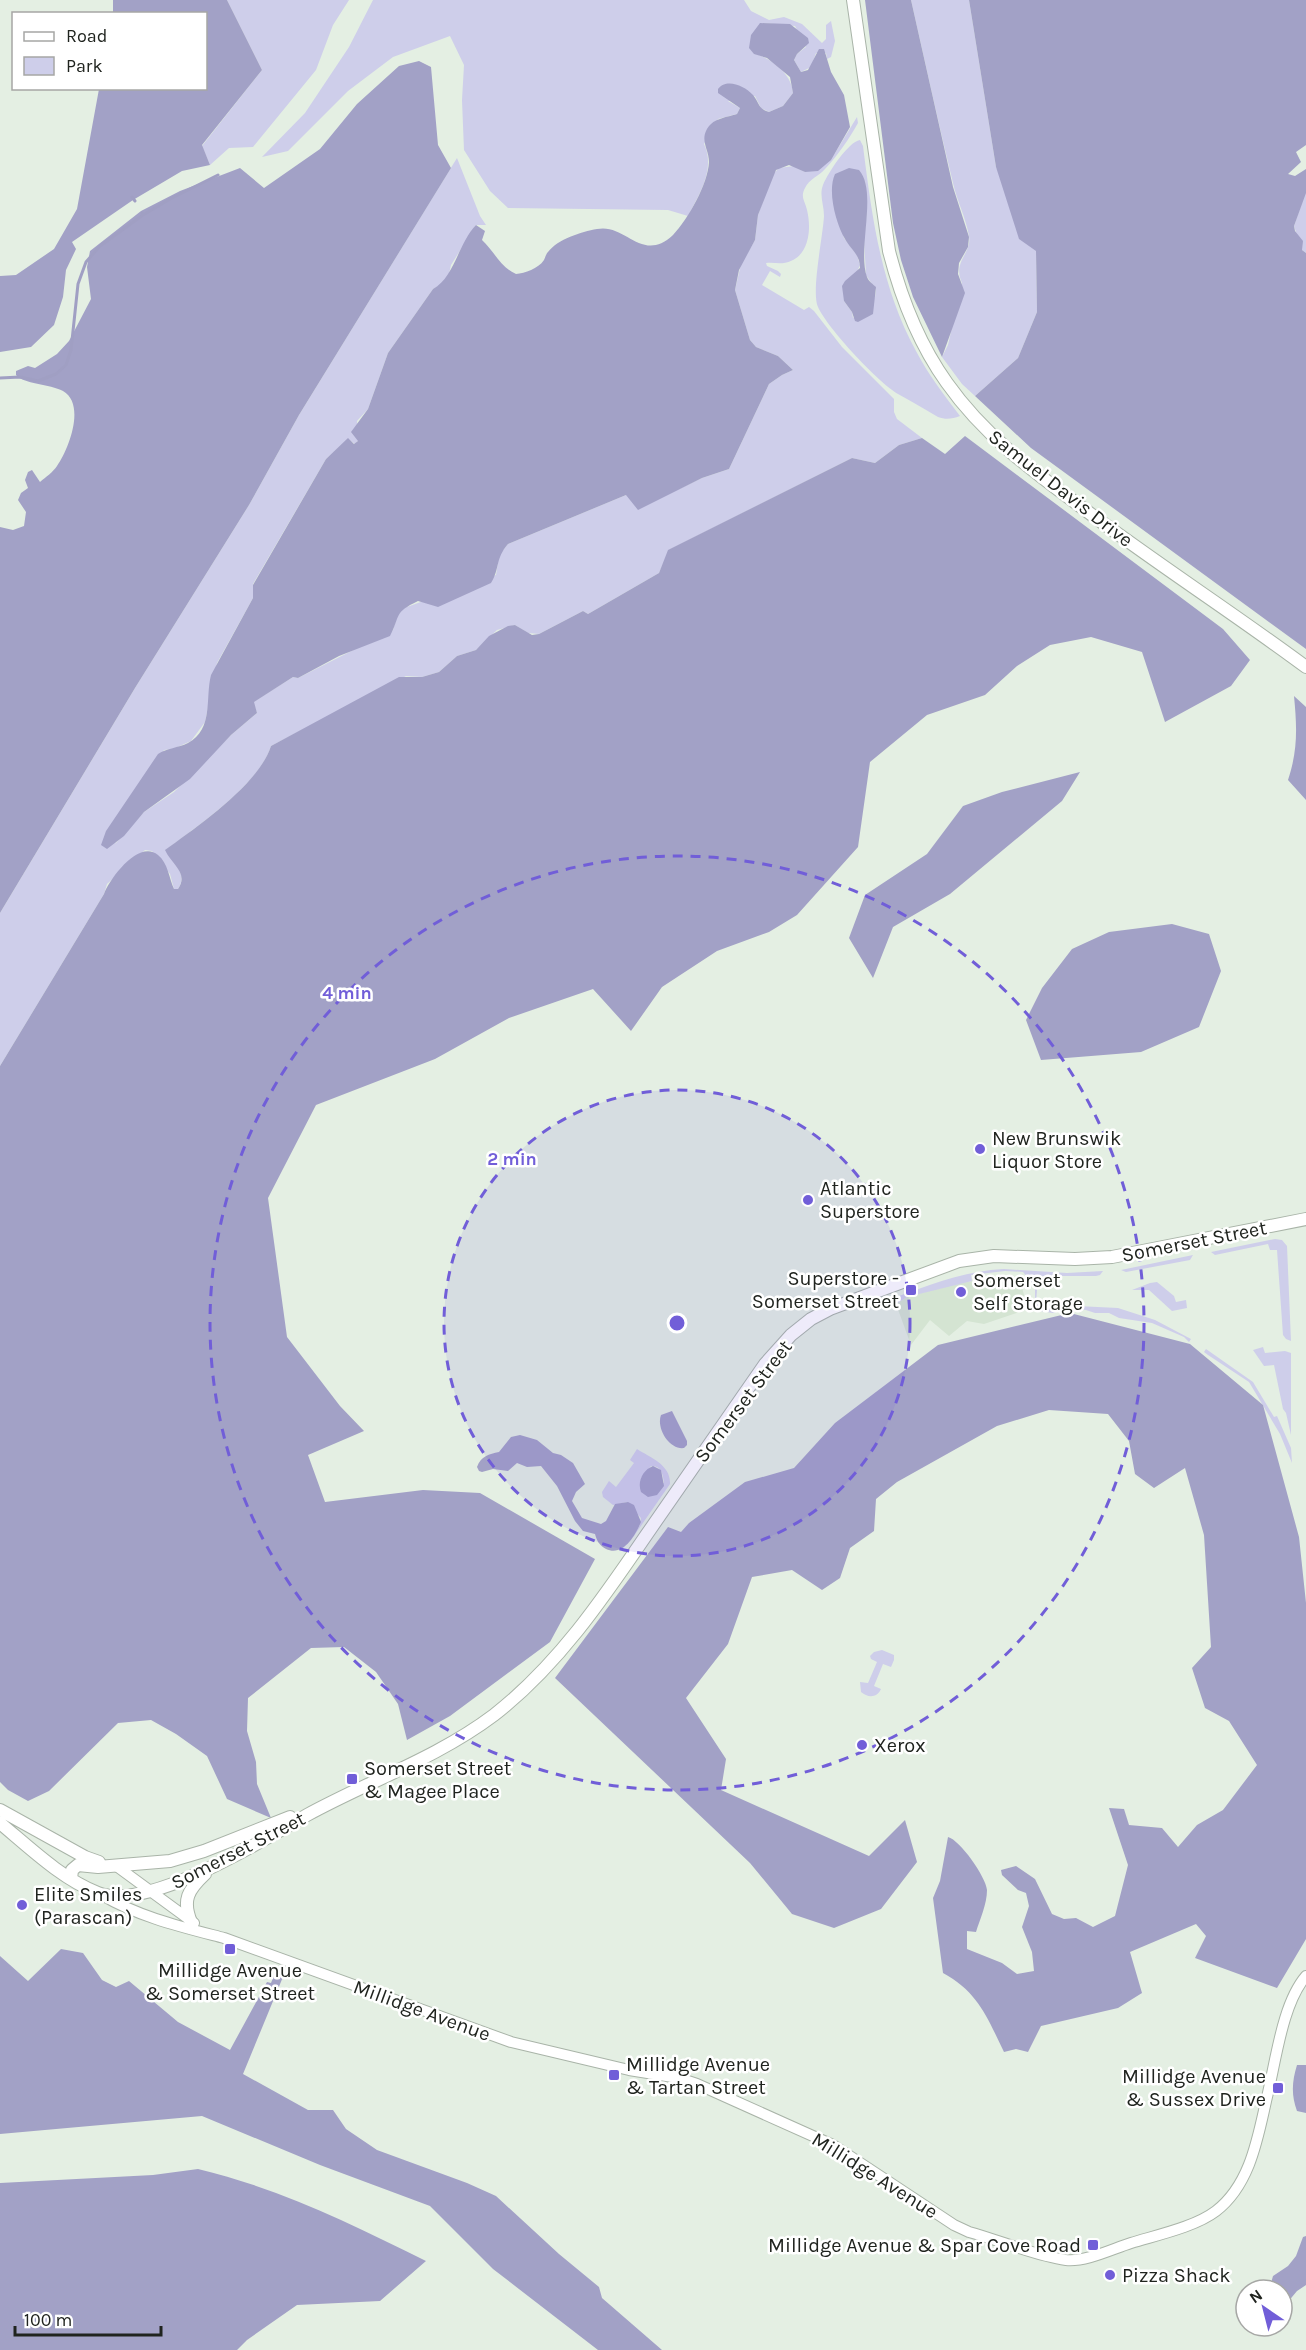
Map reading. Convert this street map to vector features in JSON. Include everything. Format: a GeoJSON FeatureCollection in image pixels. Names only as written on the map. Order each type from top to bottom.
{"type":"FeatureCollection","features":[{"type":"Feature","properties":{"kind":"main road","name":"Samuel Davis Drive"},"geometry":{"type":"LineString","coordinates":[[853,0],[889,251],[910,315],[929,354],[948,384],[994,438],[1040,476],[1306,667]]}},
{"type":"Feature","properties":{"kind":"main road","name":"Somerset Street"},"geometry":{"type":"LineString","coordinates":[[101,1894],[128,1895],[150,1891],[188,1879],[336,1800],[440,1750],[494,1714],[528,1685],[587,1620],[765,1364],[791,1335],[811,1319],[846,1302],[959,1261],[994,1256],[1075,1259],[1112,1257],[1306,1219]]}},
{"type":"Feature","properties":{"kind":"main road","name":"Somerset Street"},"geometry":{"type":"LineString","coordinates":[[71,1879],[72,1870],[78,1865],[98,1867],[153,1864],[186,1857],[336,1800]]}},
{"type":"Feature","properties":{"kind":"main road","name":"Millidge Avenue"},"geometry":{"type":"LineString","coordinates":[[0,1810],[84,1857],[115,1865]]}},
{"type":"Feature","properties":{"kind":"main road","name":"Millidge Avenue"},"geometry":{"type":"LineString","coordinates":[[0,1823],[71,1879],[101,1894]]}},
{"type":"Feature","properties":{"kind":"main road"},"geometry":{"type":"LineString","coordinates":[[191,1922],[186,1909],[190,1890],[212,1867]]}},
{"type":"Feature","properties":{"kind":"street","name":"Millidge Avenue"},"geometry":{"type":"LineString","coordinates":[[115,1865],[191,1922],[224,1938]]}},
{"type":"Feature","properties":{"kind":"street","name":"Millidge Avenue"},"geometry":{"type":"LineString","coordinates":[[101,1894],[127,1908],[180,1927],[224,1938],[511,2042],[629,2070],[679,2078],[696,2084],[833,2145],[954,2225],[969,2232],[1068,2260],[1105,2251],[1201,2220],[1216,2210],[1235,2191],[1247,2168],[1257,2140],[1290,2005],[1306,1976]]}},
{"type":"Feature","properties":{"kind":"shaded area"},"geometry":{"type":"Polygon","coordinates":[[[113,0],[227,0],[262,70],[202,145],[210,165],[182,171],[133,200],[72,242],[76,249],[66,270],[63,297],[54,325],[31,347],[0,352],[0,276],[16,275],[54,249],[77,209],[99,90],[207,90],[207,12],[113,12],[113,0]]]}},
{"type":"Feature","properties":{"kind":"shaded area"},"geometry":{"type":"Polygon","coordinates":[[[865,0],[911,0],[953,187],[969,237],[968,247],[959,263],[958,274],[965,293],[942,357],[913,297],[901,260],[893,223],[865,0]]]}},
{"type":"Feature","properties":{"kind":"shaded area"},"geometry":{"type":"Polygon","coordinates":[[[969,0],[1306,0],[1306,145],[1296,152],[1301,162],[1288,174],[1295,176],[1306,169],[1306,193],[1294,226],[1303,241],[1302,250],[1306,253],[1306,649],[1031,448],[975,396],[1018,358],[1037,312],[1036,251],[1019,239],[996,167],[969,0]]]}},
{"type":"Feature","properties":{"kind":"shaded area"},"geometry":{"type":"Polygon","coordinates":[[[760,23],[790,24],[808,38],[809,43],[794,60],[801,72],[808,70],[819,49],[824,49],[831,72],[844,95],[850,127],[831,160],[818,171],[805,172],[789,165],[776,170],[758,215],[755,240],[739,270],[735,290],[750,340],[756,347],[778,356],[793,370],[769,384],[729,469],[702,478],[638,510],[626,495],[508,544],[501,554],[491,583],[438,607],[418,601],[410,605],[399,615],[390,636],[339,656],[298,678],[293,677],[254,702],[257,713],[231,735],[190,779],[144,812],[124,836],[107,849],[101,845],[106,831],[158,754],[188,743],[202,730],[207,712],[211,675],[253,598],[253,585],[326,459],[348,438],[354,444],[358,441],[351,432],[368,409],[388,353],[433,289],[446,277],[476,225],[485,231],[482,240],[502,264],[516,274],[527,272],[538,266],[552,247],[577,234],[591,230],[617,231],[643,244],[662,243],[679,228],[701,191],[709,162],[704,139],[706,131],[715,121],[737,114],[740,108],[718,93],[718,89],[730,83],[745,88],[763,109],[769,112],[783,106],[793,93],[790,77],[767,58],[754,54],[749,48],[751,35],[760,23]]]}},
{"type":"Feature","properties":{"kind":"shaded area"},"geometry":{"type":"Polygon","coordinates":[[[419,61],[431,67],[438,145],[451,168],[299,415],[249,505],[135,688],[0,913],[0,527],[13,530],[24,526],[26,512],[18,500],[21,493],[28,488],[25,480],[28,472],[32,470],[40,482],[55,468],[66,449],[74,416],[70,397],[63,391],[19,378],[16,371],[28,366],[35,368],[57,354],[69,341],[91,299],[87,267],[90,251],[141,211],[180,191],[240,168],[264,188],[320,149],[357,104],[399,66],[419,61]]]}},
{"type":"Feature","properties":{"kind":"shaded area"},"geometry":{"type":"Polygon","coordinates":[[[849,168],[859,170],[867,192],[865,266],[868,279],[876,287],[873,314],[858,322],[855,321],[844,301],[842,286],[860,268],[860,263],[842,233],[832,198],[835,174],[849,168]]]}},
{"type":"Feature","properties":{"kind":"shaded area"},"geometry":{"type":"Polygon","coordinates":[[[965,436],[1223,629],[1250,660],[1231,686],[1165,722],[1142,652],[1091,637],[1050,645],[1017,666],[985,695],[927,715],[870,762],[858,847],[797,915],[769,932],[717,951],[662,987],[631,1031],[593,989],[509,1018],[435,1059],[316,1105],[268,1198],[287,1337],[340,1406],[364,1431],[308,1455],[325,1502],[423,1490],[480,1493],[595,1559],[550,1642],[450,1716],[407,1740],[398,1704],[376,1672],[344,1647],[311,1648],[248,1698],[247,1731],[256,1762],[257,1784],[271,1818],[227,1799],[207,1756],[151,1720],[118,1723],[49,1791],[28,1801],[8,1790],[0,1782],[0,1066],[112,879],[134,856],[150,851],[161,858],[174,889],[178,889],[181,874],[165,850],[210,817],[241,789],[254,775],[271,746],[399,677],[422,677],[439,672],[457,656],[476,650],[489,636],[508,626],[515,625],[532,635],[539,634],[583,611],[588,614],[659,573],[668,550],[852,458],[875,463],[899,445],[922,438],[945,454],[965,436]]]}},
{"type":"Feature","properties":{"kind":"shaded area"},"geometry":{"type":"Polygon","coordinates":[[[1294,696],[1306,707],[1306,800],[1288,780],[1294,759],[1296,738],[1294,696]]]}},
{"type":"Feature","properties":{"kind":"shaded area"},"geometry":{"type":"Polygon","coordinates":[[[1080,772],[1062,801],[950,894],[893,927],[873,978],[849,938],[865,895],[927,854],[963,806],[1002,792],[1080,772]]]}},
{"type":"Feature","properties":{"kind":"shaded area"},"geometry":{"type":"Polygon","coordinates":[[[1172,924],[1209,934],[1221,971],[1199,1027],[1141,1052],[1041,1060],[1026,1020],[1042,988],[1072,949],[1109,932],[1172,924]]]}},
{"type":"Feature","properties":{"kind":"shaded area"},"geometry":{"type":"Polygon","coordinates":[[[1011,1278],[1021,1284],[1028,1309],[984,1324],[967,1321],[949,1336],[930,1320],[911,1345],[896,1304],[907,1297],[950,1285],[984,1279],[1011,1278]]]}},
{"type":"Feature","properties":{"kind":"shaded area"},"geometry":{"type":"Polygon","coordinates":[[[1070,1313],[1190,1344],[1263,1405],[1299,1537],[1306,1603],[1306,1939],[1277,1988],[1195,1958],[1206,1936],[1196,1924],[1130,1952],[1142,1993],[1118,2008],[1041,2026],[1028,2052],[1016,2049],[1004,2052],[980,2006],[965,1988],[943,1973],[933,1898],[940,1881],[948,1837],[959,1845],[972,1860],[986,1884],[985,1906],[976,1932],[967,1931],[967,1949],[1002,1963],[1017,1974],[1034,1971],[1032,1952],[1022,1927],[1029,1906],[1026,1893],[1018,1890],[1002,1875],[1001,1870],[1016,1866],[1035,1879],[1052,1914],[1064,1919],[1076,1918],[1093,1927],[1115,1916],[1128,1865],[1109,1808],[1124,1809],[1129,1825],[1162,1828],[1178,1847],[1197,1825],[1223,1810],[1257,1765],[1229,1721],[1205,1708],[1192,1668],[1211,1647],[1204,1535],[1185,1468],[1154,1488],[1135,1474],[1129,1441],[1108,1414],[1049,1410],[997,1426],[897,1482],[876,1499],[874,1531],[850,1548],[840,1578],[822,1590],[792,1570],[752,1577],[728,1644],[686,1698],[726,1759],[721,1790],[869,1856],[905,1820],[917,1862],[881,1909],[834,1928],[792,1914],[750,1863],[555,1678],[668,1527],[681,1532],[689,1523],[745,1482],[794,1468],[835,1423],[938,1345],[1070,1313]]]}},
{"type":"Feature","properties":{"kind":"shaded area"},"geometry":{"type":"Polygon","coordinates":[[[672,1411],[687,1441],[684,1448],[673,1446],[665,1437],[660,1426],[661,1415],[672,1411]]]}},
{"type":"Feature","properties":{"kind":"shaded area"},"geometry":{"type":"Polygon","coordinates":[[[520,1435],[537,1440],[553,1453],[573,1463],[585,1484],[576,1492],[572,1501],[582,1518],[601,1524],[606,1521],[615,1504],[628,1502],[634,1505],[641,1522],[628,1544],[612,1551],[599,1543],[595,1534],[583,1531],[575,1521],[557,1486],[541,1466],[527,1467],[517,1463],[508,1471],[493,1469],[479,1471],[477,1467],[483,1458],[499,1452],[511,1437],[520,1435]]]}},
{"type":"Feature","properties":{"kind":"shaded area"},"geometry":{"type":"Polygon","coordinates":[[[653,1466],[661,1470],[664,1486],[657,1495],[648,1497],[641,1492],[640,1480],[646,1470],[653,1466]]]}},
{"type":"Feature","properties":{"kind":"shaded area"},"geometry":{"type":"Polygon","coordinates":[[[61,1949],[83,1953],[102,1980],[116,1987],[129,1981],[178,2022],[230,2050],[267,1982],[271,1983],[277,1968],[285,1972],[243,2074],[308,2110],[333,2110],[346,2129],[377,2150],[496,2196],[599,2287],[602,2298],[662,2350],[598,2350],[493,2269],[430,2206],[320,2165],[202,2116],[0,2134],[0,1956],[28,1981],[61,1949]]]}},
{"type":"Feature","properties":{"kind":"shaded area"},"geometry":{"type":"Polygon","coordinates":[[[1297,2065],[1306,2065],[1306,2113],[1297,2111],[1293,2094],[1297,2065]]]}},
{"type":"Feature","properties":{"kind":"shaded area"},"geometry":{"type":"Polygon","coordinates":[[[198,2169],[286,2197],[426,2261],[380,2301],[297,2305],[247,2340],[237,2350],[0,2350],[0,2183],[153,2175],[198,2169]]]}},
{"type":"Feature","properties":{"kind":"shaded area"},"geometry":{"type":"Polygon","coordinates":[[[1306,2236],[1306,2285],[1294,2295],[1294,2278],[1272,2278],[1288,2266],[1296,2256],[1303,2237],[1306,2236]]]}},
{"type":"Feature","properties":{"kind":"green space"},"geometry":{"type":"Polygon","coordinates":[[[227,0],[349,0],[333,25],[316,70],[253,147],[229,148],[210,165],[202,146],[262,70],[227,0]]]}},
{"type":"Feature","properties":{"kind":"green space"},"geometry":{"type":"Polygon","coordinates":[[[373,0],[744,0],[751,11],[769,20],[784,17],[802,24],[822,43],[826,39],[826,25],[831,21],[835,41],[831,57],[827,59],[826,53],[816,53],[811,67],[801,72],[794,60],[797,54],[806,47],[795,26],[764,23],[754,53],[780,68],[789,80],[793,93],[783,106],[769,112],[761,108],[755,96],[728,101],[740,108],[737,114],[718,119],[704,144],[708,163],[705,181],[688,216],[668,210],[508,208],[490,191],[464,150],[462,100],[464,65],[450,36],[393,57],[348,91],[288,151],[262,157],[305,113],[349,47],[373,0]]]}},
{"type":"Feature","properties":{"kind":"green space"},"geometry":{"type":"Polygon","coordinates":[[[911,0],[969,0],[996,167],[1036,251],[1037,312],[1018,358],[975,396],[962,384],[942,357],[948,345],[962,283],[959,269],[968,248],[969,236],[953,183],[911,0]]]}},
{"type":"Feature","properties":{"kind":"green space"},"geometry":{"type":"Polygon","coordinates":[[[857,117],[858,123],[843,147],[825,169],[809,182],[804,191],[809,235],[804,250],[792,260],[782,263],[766,263],[767,266],[781,274],[780,277],[770,271],[762,285],[804,310],[809,307],[814,311],[842,347],[894,399],[894,412],[897,419],[922,438],[899,445],[875,463],[852,458],[669,550],[659,573],[588,614],[583,611],[539,634],[528,633],[515,625],[497,630],[476,650],[457,656],[439,672],[422,677],[406,676],[271,746],[264,761],[241,789],[166,850],[181,873],[181,884],[178,889],[174,889],[170,874],[152,851],[145,850],[107,884],[104,894],[0,1066],[0,913],[135,688],[249,505],[299,415],[457,158],[480,216],[486,225],[476,225],[451,265],[449,274],[442,284],[433,289],[388,353],[368,409],[357,421],[358,441],[355,444],[348,439],[326,459],[253,584],[253,598],[217,663],[205,722],[191,741],[173,749],[164,750],[115,844],[144,812],[174,792],[231,735],[257,713],[253,702],[293,677],[298,678],[393,630],[397,616],[404,608],[496,575],[499,555],[508,544],[626,495],[679,489],[729,469],[769,384],[793,370],[778,356],[756,347],[750,340],[735,290],[741,264],[755,240],[758,215],[772,175],[779,168],[794,166],[805,172],[835,153],[857,117]]]}},
{"type":"Feature","properties":{"kind":"green space"},"geometry":{"type":"Polygon","coordinates":[[[860,140],[863,146],[874,225],[894,302],[921,360],[960,416],[949,419],[938,417],[889,388],[842,341],[818,307],[816,289],[824,216],[822,189],[829,173],[855,142],[860,140]],[[865,181],[835,206],[844,238],[857,255],[860,265],[844,301],[852,312],[853,318],[875,297],[876,290],[866,275],[864,240],[867,210],[865,181]]]}},
{"type":"Feature","properties":{"kind":"green space"},"geometry":{"type":"Polygon","coordinates":[[[1305,193],[1306,253],[1302,250],[1294,226],[1305,193]]]}},
{"type":"Feature","properties":{"kind":"green space"},"geometry":{"type":"Polygon","coordinates":[[[1275,1239],[1282,1240],[1287,1246],[1291,1341],[1283,1335],[1277,1250],[1270,1250],[1268,1244],[1215,1255],[1211,1252],[1275,1239]]]}},
{"type":"Feature","properties":{"kind":"green space"},"geometry":{"type":"Polygon","coordinates":[[[1193,1255],[1190,1260],[1126,1272],[1121,1270],[1193,1255]]]}},
{"type":"Feature","properties":{"kind":"green space"},"geometry":{"type":"Polygon","coordinates":[[[1004,1269],[1067,1273],[1103,1271],[1096,1276],[1038,1276],[1036,1304],[1118,1308],[1155,1320],[1191,1339],[1189,1342],[1184,1337],[1152,1323],[1119,1318],[1109,1313],[1069,1308],[1053,1313],[1040,1311],[1035,1303],[1035,1286],[1023,1272],[1005,1271],[971,1275],[972,1281],[907,1297],[896,1304],[894,1298],[962,1275],[1004,1269]]]}},
{"type":"Feature","properties":{"kind":"green space"},"geometry":{"type":"Polygon","coordinates":[[[1157,1282],[1174,1296],[1176,1302],[1186,1300],[1187,1308],[1172,1311],[1149,1290],[1132,1290],[1157,1282]]]}},
{"type":"Feature","properties":{"kind":"green space"},"geometry":{"type":"Polygon","coordinates":[[[1263,1347],[1265,1353],[1285,1351],[1291,1353],[1291,1435],[1274,1365],[1264,1366],[1253,1350],[1263,1347]]]}},
{"type":"Feature","properties":{"kind":"green space"},"geometry":{"type":"Polygon","coordinates":[[[1206,1349],[1253,1382],[1274,1417],[1277,1416],[1291,1448],[1292,1463],[1280,1434],[1249,1382],[1204,1352],[1206,1349]]]}},
{"type":"Feature","properties":{"kind":"green space"},"geometry":{"type":"Polygon","coordinates":[[[637,1449],[664,1467],[670,1484],[629,1543],[640,1525],[641,1518],[627,1502],[613,1505],[603,1497],[602,1492],[609,1481],[616,1487],[634,1463],[630,1460],[637,1449]],[[651,1466],[641,1478],[640,1489],[664,1483],[661,1471],[651,1466]]]}},
{"type":"Feature","properties":{"kind":"green space"},"geometry":{"type":"Polygon","coordinates":[[[882,1650],[894,1655],[894,1660],[891,1667],[883,1664],[874,1686],[881,1689],[879,1692],[872,1696],[867,1695],[861,1692],[860,1682],[868,1683],[877,1662],[870,1656],[882,1650]]]}},
{"type":"Feature","properties":{"kind":"waterway"},"geometry":{"type":"LineString","coordinates":[[143,215],[218,175]]}},
{"type":"Feature","properties":{"kind":"waterway"},"geometry":{"type":"LineString","coordinates":[[132,197],[135,201]]}},
{"type":"Feature","properties":{"kind":"waterway"},"geometry":{"type":"LineString","coordinates":[[0,378],[20,377],[38,381],[56,374],[66,365],[71,350],[78,284],[86,262],[100,246],[143,215],[142,213]]}},
{"type":"Feature","properties":{"kind":"place","name":"New Brunswik Liquor Store"},"geometry":{"type":"Point","coordinates":[980,1149]}},
{"type":"Feature","properties":{"kind":"place","name":"Atlantic Superstore"},"geometry":{"type":"Point","coordinates":[808,1200]}},
{"type":"Feature","properties":{"kind":"place","name":"Superstore - Somerset Street"},"geometry":{"type":"Point","coordinates":[911,1290]}},
{"type":"Feature","properties":{"kind":"place","name":"Somerset Self Storage"},"geometry":{"type":"Point","coordinates":[961,1292]}},
{"type":"Feature","properties":{"kind":"place","name":"Xerox"},"geometry":{"type":"Point","coordinates":[862,1745]}},
{"type":"Feature","properties":{"kind":"place","name":"Somerset Street & Magee Place"},"geometry":{"type":"Point","coordinates":[352,1779]}},
{"type":"Feature","properties":{"kind":"place","name":"Elite Smiles (Parascan)"},"geometry":{"type":"Point","coordinates":[22,1905]}},
{"type":"Feature","properties":{"kind":"place","name":"Millidge Avenue & Somerset Street"},"geometry":{"type":"Point","coordinates":[230,1949]}},
{"type":"Feature","properties":{"kind":"place","name":"Millidge Avenue & Tartan Street"},"geometry":{"type":"Point","coordinates":[614,2075]}},
{"type":"Feature","properties":{"kind":"place","name":"Millidge Avenue & Sussex Drive"},"geometry":{"type":"Point","coordinates":[1278,2088]}},
{"type":"Feature","properties":{"kind":"place","name":"Millidge Avenue & Spar Cove Road"},"geometry":{"type":"Point","coordinates":[1093,2245]}},
{"type":"Feature","properties":{"kind":"place","name":"Pizza Shack"},"geometry":{"type":"Point","coordinates":[1110,2275]}}]}
